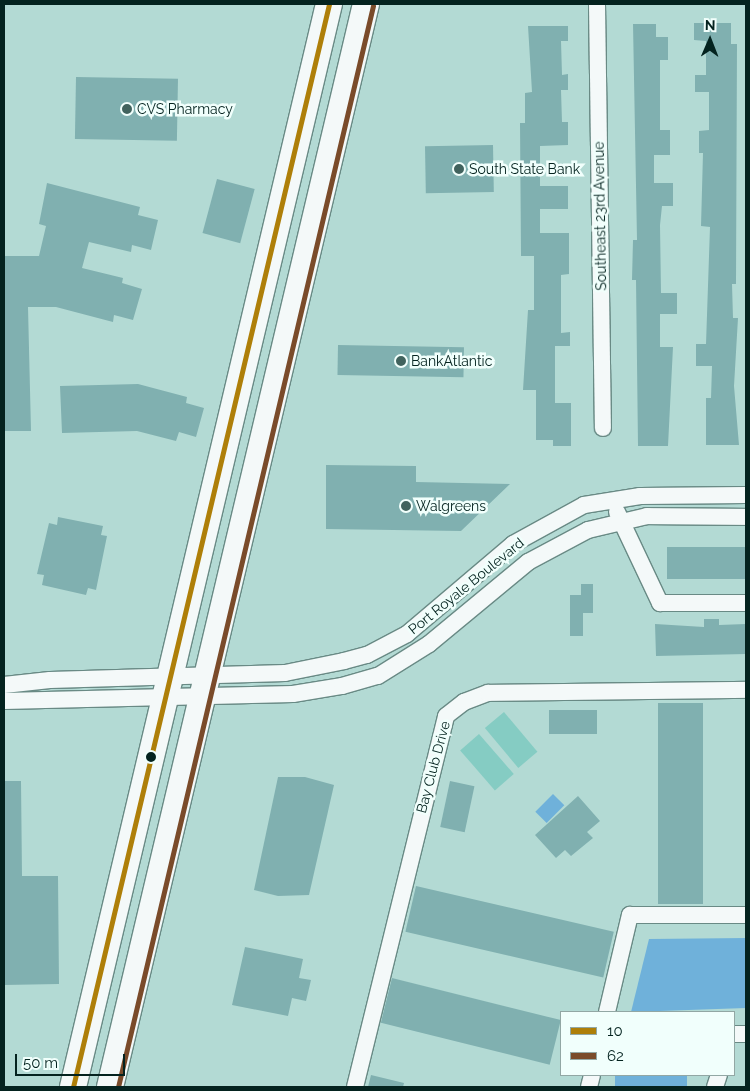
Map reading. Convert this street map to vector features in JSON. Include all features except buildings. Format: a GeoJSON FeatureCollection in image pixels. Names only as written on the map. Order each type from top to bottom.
{"type":"FeatureCollection","features":[{"type":"Feature","properties":{"kind":"main road"},"geometry":{"type":"LineString","coordinates":[[73,1087],[330,4]]}},
{"type":"Feature","properties":{"kind":"main road"},"geometry":{"type":"LineString","coordinates":[[110,1087],[366,4]]}},
{"type":"Feature","properties":{"kind":"main road"},"geometry":{"type":"LineString","coordinates":[[254,326],[262,364],[276,385]]}},
{"type":"Feature","properties":{"kind":"main road"},"geometry":{"type":"LineString","coordinates":[[239,386],[255,412],[261,448]]}},
{"type":"Feature","properties":{"kind":"street","name":"Southeast 23rd Avenue"},"geometry":{"type":"LineString","coordinates":[[597,4],[604,428]]}},
{"type":"Feature","properties":{"kind":"street","name":"Port Royale Boulevard"},"geometry":{"type":"LineString","coordinates":[[204,686],[285,673],[367,655],[407,634],[513,544],[584,505],[611,499],[746,495]]}},
{"type":"Feature","properties":{"kind":"street"},"geometry":{"type":"LineString","coordinates":[[611,499],[660,603],[746,603]]}},
{"type":"Feature","properties":{"kind":"street","name":"Port Royale Boulevard"},"geometry":{"type":"LineString","coordinates":[[4,685],[204,686],[294,694],[378,676],[430,644],[528,562],[588,530],[620,520],[647,516],[746,517]]}},
{"type":"Feature","properties":{"kind":"street"},"geometry":{"type":"LineString","coordinates":[[4,701],[167,687],[204,686]]}},
{"type":"Feature","properties":{"kind":"street","name":"Bay Club Drive"},"geometry":{"type":"LineString","coordinates":[[355,1087],[446,716],[464,702],[488,693],[746,690]]}},
{"type":"Feature","properties":{"kind":"street"},"geometry":{"type":"LineString","coordinates":[[607,1011],[630,915],[746,915]]}},
{"type":"Feature","properties":{"kind":"shaded area"},"geometry":{"type":"Polygon","coordinates":[[[504,712],[537,752],[518,768],[485,728],[504,712]]]}},
{"type":"Feature","properties":{"kind":"shaded area"},"geometry":{"type":"Polygon","coordinates":[[[479,734],[514,774],[495,790],[460,750],[479,734]]]}},
{"type":"Feature","properties":{"kind":"shaded area"},"geometry":{"type":"Polygon","coordinates":[[[553,794],[564,805],[547,823],[535,812],[553,794]]]}},
{"type":"Feature","properties":{"kind":"shaded area"},"geometry":{"type":"Polygon","coordinates":[[[746,938],[746,1008],[631,1011],[649,939],[746,938]]]}},
{"type":"Feature","properties":{"kind":"shaded area"},"geometry":{"type":"Polygon","coordinates":[[[615,1076],[687,1076],[687,1087],[615,1087],[615,1076]]]}},
{"type":"Feature","properties":{"kind":"transit line","name":"10"},"geometry":{"type":"LineString","coordinates":[[73,1087],[329,4]]}},
{"type":"Feature","properties":{"kind":"transit line","name":"62"},"geometry":{"type":"LineString","coordinates":[[118,1087],[373,6]]}},
{"type":"Feature","properties":{"kind":"place","name":"CVS Pharmacy"},"geometry":{"type":"Point","coordinates":[127,109]}},
{"type":"Feature","properties":{"kind":"place","name":"South State Bank"},"geometry":{"type":"Point","coordinates":[459,169]}},
{"type":"Feature","properties":{"kind":"place","name":"BankAtlantic"},"geometry":{"type":"Point","coordinates":[401,361]}},
{"type":"Feature","properties":{"kind":"place","name":"Walgreens"},"geometry":{"type":"Point","coordinates":[406,506]}}]}
